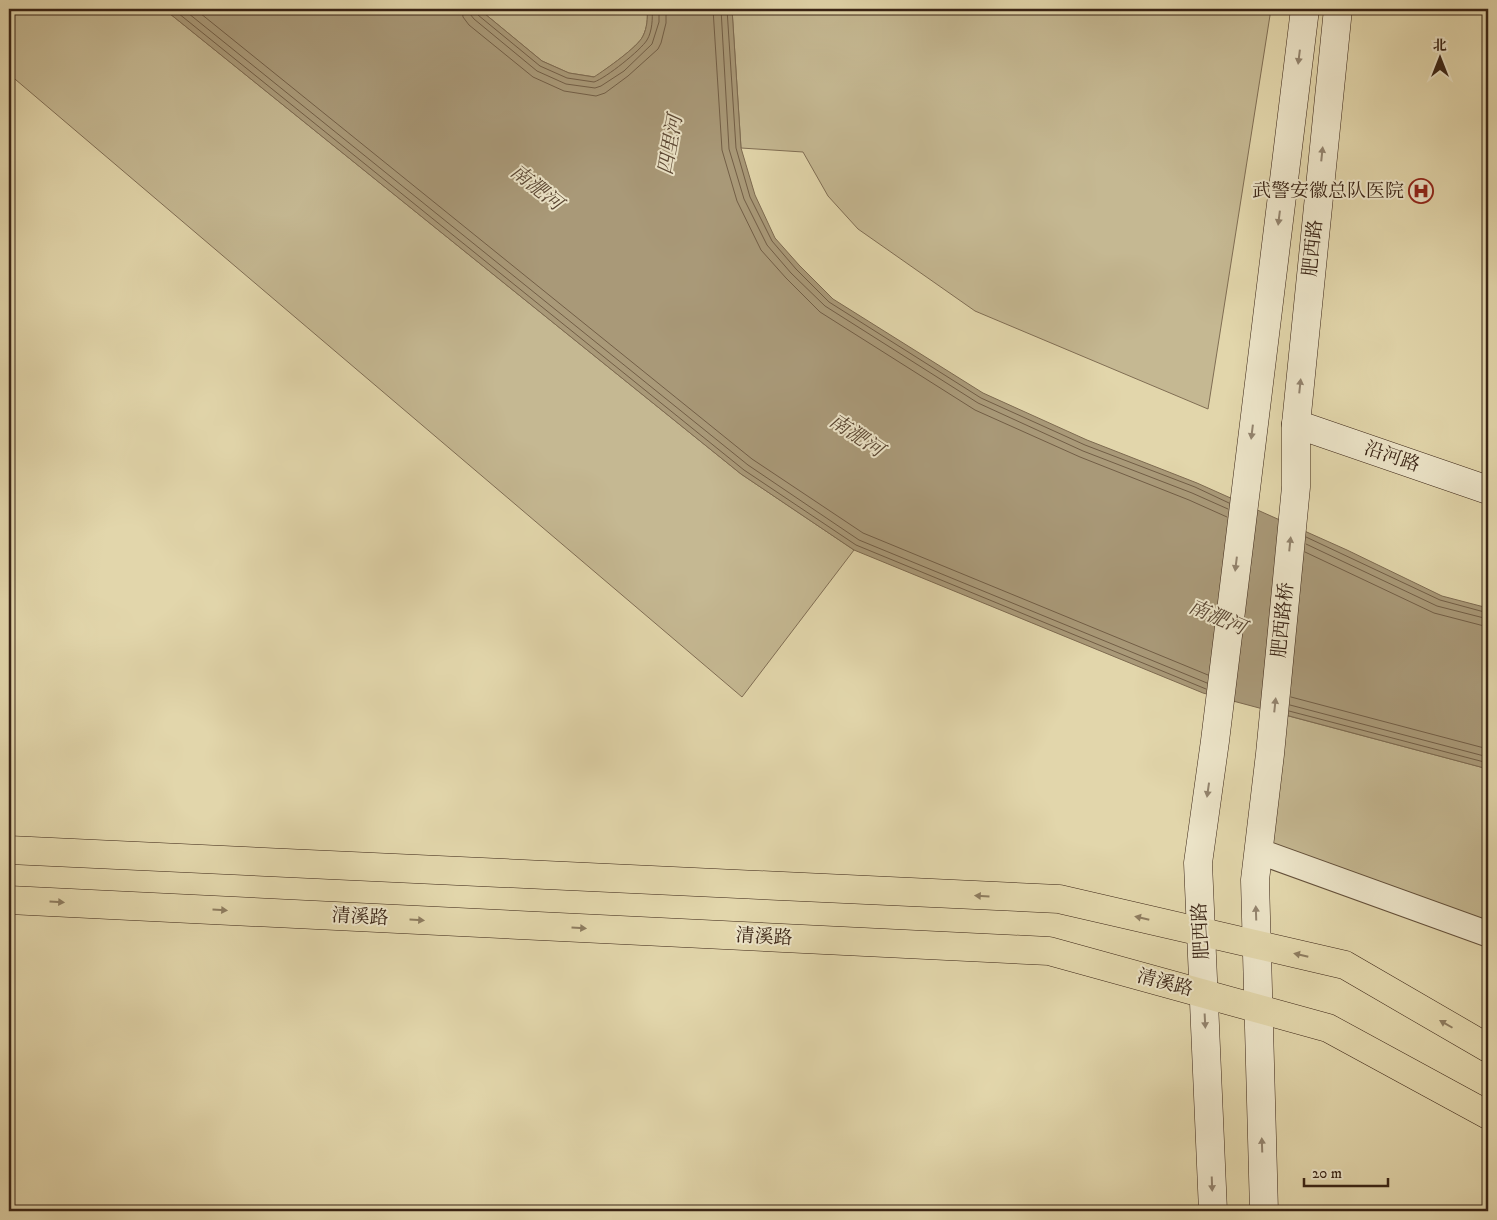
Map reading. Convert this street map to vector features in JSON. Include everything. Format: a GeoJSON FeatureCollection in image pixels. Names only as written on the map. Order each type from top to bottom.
{"type":"FeatureCollection","features":[{"type":"Feature","properties":{"kind":"main road","name":"肥西路"},"geometry":{"type":"LineString","coordinates":[[1213,1211],[1198,863],[1215,741],[1305,9]]}},
{"type":"Feature","properties":{"kind":"main road","name":"肥西路"},"geometry":{"type":"LineString","coordinates":[[1296,487],[1296,424],[1338,9]]}},
{"type":"Feature","properties":{"kind":"main road","name":"沿河路"},"geometry":{"type":"LineString","coordinates":[[1296,424],[1488,490]]}},
{"type":"Feature","properties":{"kind":"main road","name":"肥西路桥"},"geometry":{"type":"LineString","coordinates":[[1258,851],[1270,754],[1296,487]]}},
{"type":"Feature","properties":{"kind":"main road"},"geometry":{"type":"LineString","coordinates":[[9,850],[1059,900],[1345,965],[1488,1048]]}},
{"type":"Feature","properties":{"kind":"main road"},"geometry":{"type":"LineString","coordinates":[[1258,851],[1255,880],[1264,1211]]}},
{"type":"Feature","properties":{"kind":"main road","name":"清溪路"},"geometry":{"type":"LineString","coordinates":[[9,900],[1049,951],[1328,1028],[1488,1115]]}},
{"type":"Feature","properties":{"kind":"street"},"geometry":{"type":"LineString","coordinates":[[1258,851],[1488,934]]}},
{"type":"Feature","properties":{"kind":"shaded area"},"geometry":{"type":"Polygon","coordinates":[[[9,9],[164,9],[741,474],[854,550],[742,697],[9,74],[9,9]]]}},
{"type":"Feature","properties":{"kind":"shaded area"},"geometry":{"type":"Polygon","coordinates":[[[479,9],[647,9],[647,19],[640,41],[595,77],[569,73],[542,61],[479,9]]]}},
{"type":"Feature","properties":{"kind":"shaded area"},"geometry":{"type":"Polygon","coordinates":[[[732,9],[1271,9],[1208,409],[975,311],[858,229],[828,196],[803,152],[741,148],[732,9]]]}},
{"type":"Feature","properties":{"kind":"shaded area"},"geometry":{"type":"Polygon","coordinates":[[[1281,714],[1488,769],[1488,934],[1258,851],[1281,714]]]}},
{"type":"Feature","properties":{"kind":"water"},"geometry":{"type":"Polygon","coordinates":[[[164,9],[479,9],[542,61],[569,73],[594,77],[621,58],[640,41],[646,26],[647,9],[732,9],[741,148],[755,195],[775,238],[799,265],[833,299],[983,393],[1087,440],[1197,483],[1347,550],[1442,596],[1488,608],[1488,769],[1203,693],[854,550],[741,474],[164,9]]]}},
{"type":"Feature","properties":{"kind":"place","name":"武警安徽总队医院"},"geometry":{"type":"Point","coordinates":[1421,191]}},
{"type":"Feature","properties":{"kind":"water label","name":"四里河"},"geometry":{"type":"Point","coordinates":[671,145]}},
{"type":"Feature","properties":{"kind":"water label","name":"南淝河"},"geometry":{"type":"Point","coordinates":[536,188]}},
{"type":"Feature","properties":{"kind":"water label","name":"南淝河"},"geometry":{"type":"Point","coordinates":[856,436]}},
{"type":"Feature","properties":{"kind":"water label","name":"南淝河"},"geometry":{"type":"Point","coordinates":[1217,618]}}]}
